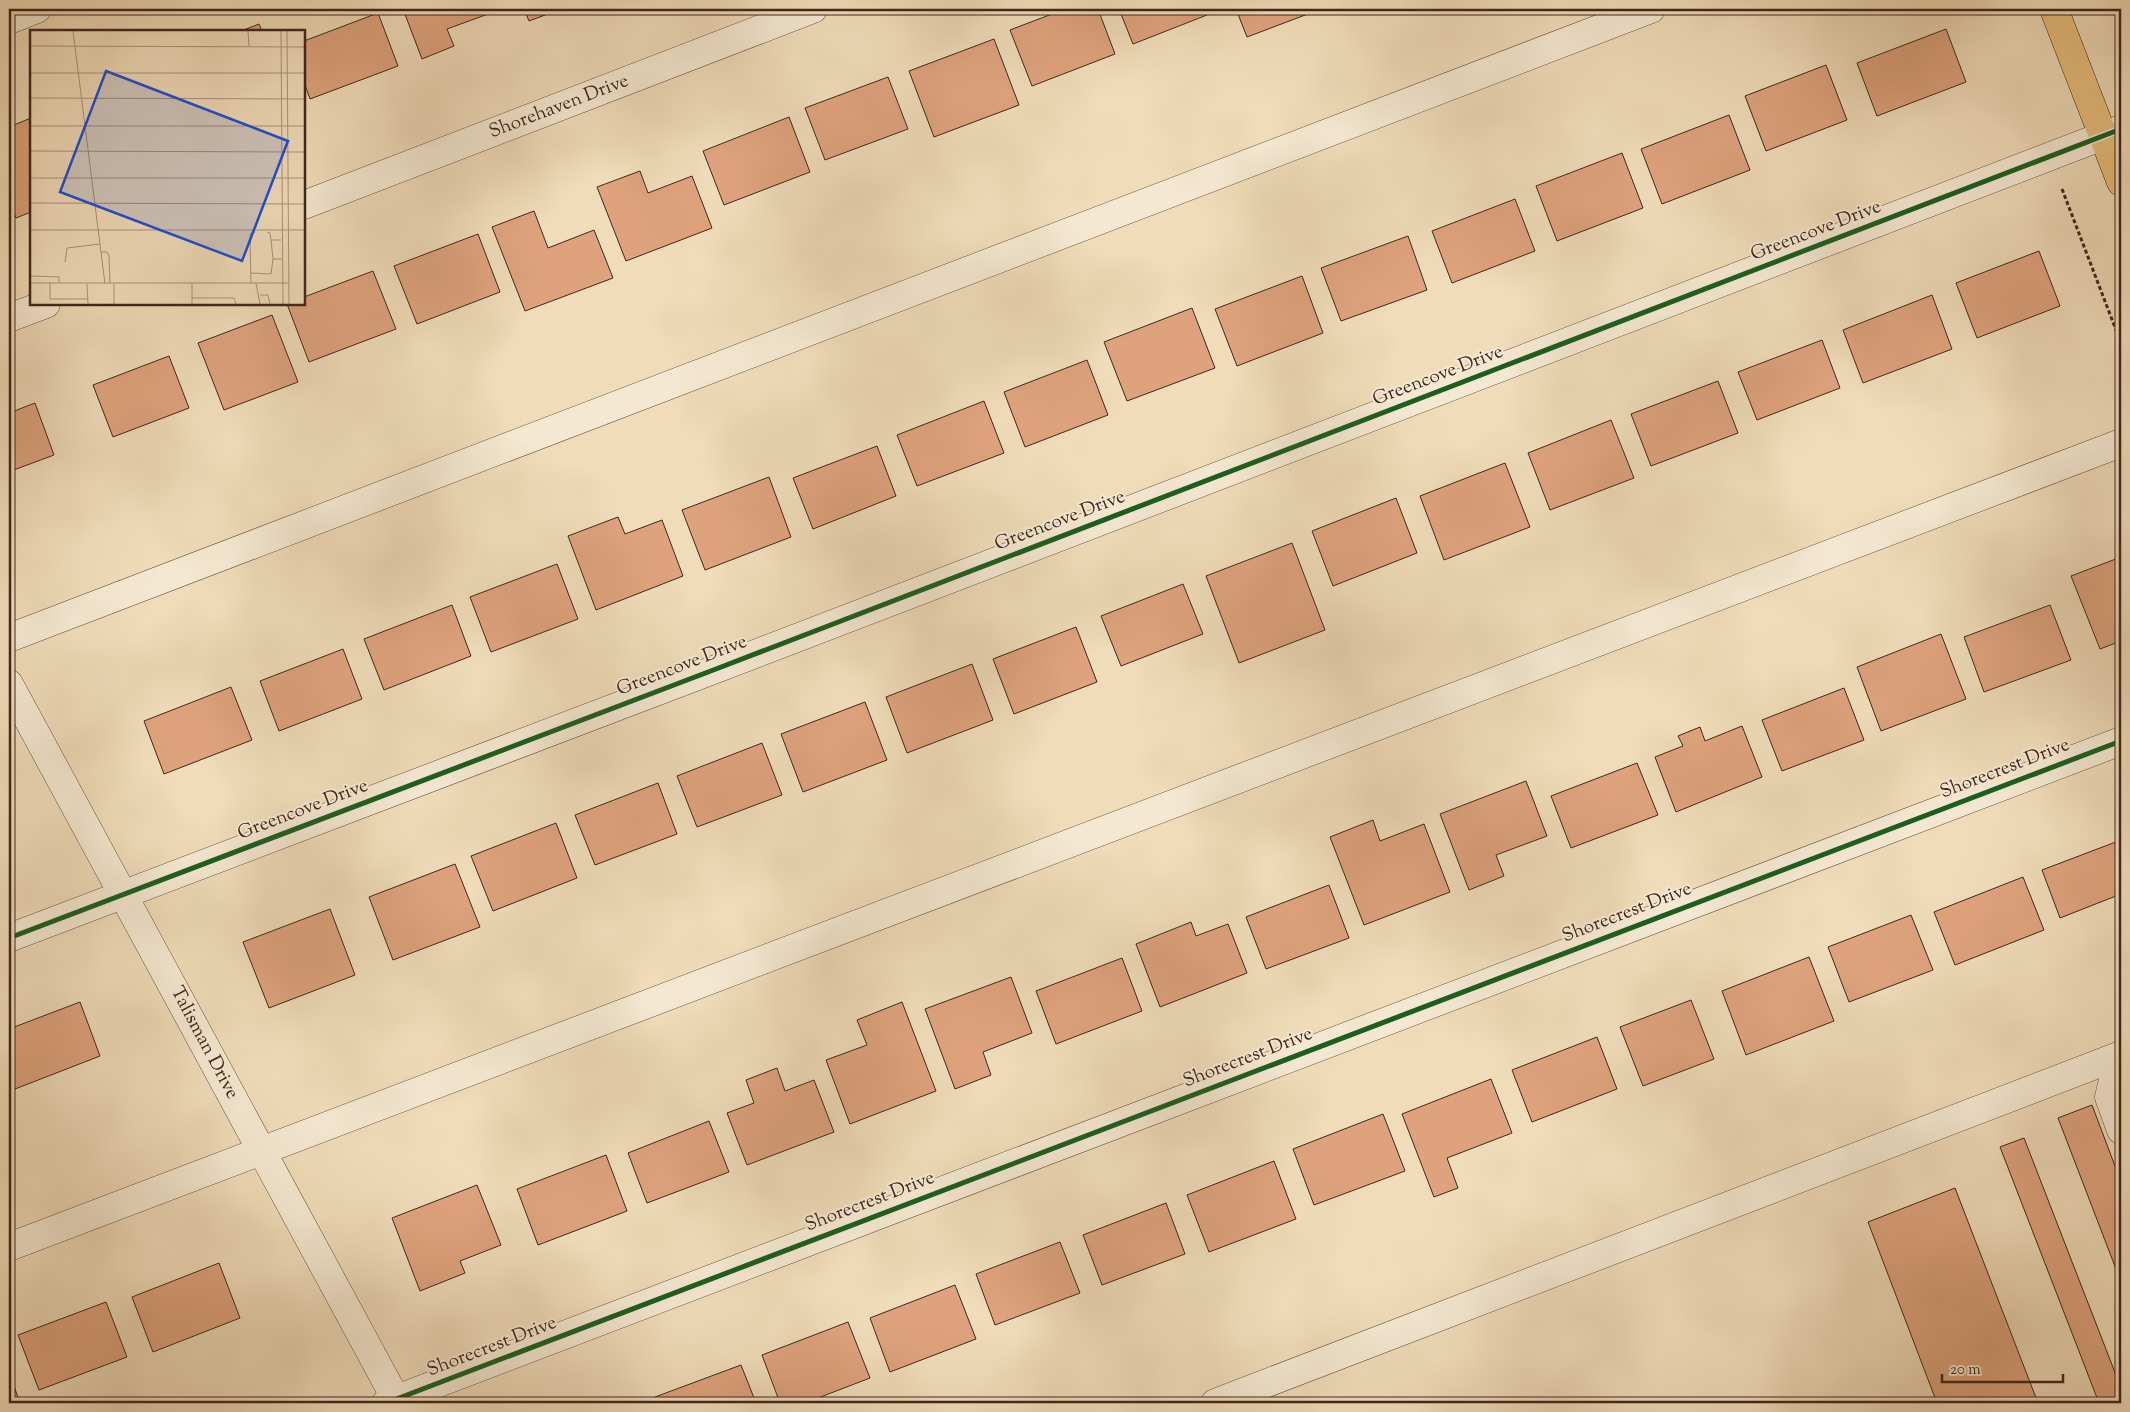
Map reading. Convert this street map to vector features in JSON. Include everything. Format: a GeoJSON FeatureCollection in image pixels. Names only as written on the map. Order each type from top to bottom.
{"type":"FeatureCollection","features":[{"type":"Feature","properties":{"kind":"main road"},"geometry":{"type":"LineString","coordinates":[[2054,9],[2113,133],[2121,182]]}},
{"type":"Feature","properties":{"kind":"street"},"geometry":{"type":"LineString","coordinates":[[9,20],[37,9]]}},
{"type":"Feature","properties":{"kind":"street","name":"Shorehaven Drive"},"geometry":{"type":"LineString","coordinates":[[305,205],[813,9]]}},
{"type":"Feature","properties":{"kind":"street"},"geometry":{"type":"LineString","coordinates":[[9,638],[1651,9]]}},
{"type":"Feature","properties":{"kind":"street","name":"Greencove Drive"},"geometry":{"type":"LineString","coordinates":[[9,938],[735,662],[2113,133]]}},
{"type":"Feature","properties":{"kind":"street"},"geometry":{"type":"LineString","coordinates":[[9,318],[43,305]]}},
{"type":"Feature","properties":{"kind":"street"},"geometry":{"type":"LineString","coordinates":[[9,1248],[2121,442]]}},
{"type":"Feature","properties":{"kind":"street","name":"Talisman Drive"},"geometry":{"type":"LineString","coordinates":[[9,684],[262,1151],[393,1402]]}},
{"type":"Feature","properties":{"kind":"street","name":"Shorecrest Drive"},"geometry":{"type":"LineString","coordinates":[[393,1402],[2121,740]]}},
{"type":"Feature","properties":{"kind":"street"},"geometry":{"type":"LineString","coordinates":[[1215,1403],[2121,1056]]}},
{"type":"Feature","properties":{"kind":"street"},"geometry":{"type":"LineString","coordinates":[[2121,1078],[2113,1081],[2109,1098],[2121,1130]]}},
{"type":"Feature","properties":{"kind":"path"},"geometry":{"type":"LineString","coordinates":[[2060,181],[2121,343]]}},
{"type":"Feature","properties":{"kind":"building"},"geometry":{"type":"Polygon","coordinates":[[[403,9],[499,10],[447,29],[454,46],[422,59],[403,9]]]}},
{"type":"Feature","properties":{"kind":"building"},"geometry":{"type":"Polygon","coordinates":[[[524,9],[561,9],[529,21],[524,9]]]}},
{"type":"Feature","properties":{"kind":"building"},"geometry":{"type":"Polygon","coordinates":[[[1065,9],[1098,9],[1115,54],[1032,86],[1010,30],[1065,9]]]}},
{"type":"Feature","properties":{"kind":"building"},"geometry":{"type":"Polygon","coordinates":[[[1119,9],[1205,9],[1207,15],[1133,44],[1119,9]]]}},
{"type":"Feature","properties":{"kind":"building"},"geometry":{"type":"Polygon","coordinates":[[[1236,9],[1321,9],[1247,37],[1236,9]]]}},
{"type":"Feature","properties":{"kind":"building"},"geometry":{"type":"Polygon","coordinates":[[[378,13],[398,66],[310,99],[305,85],[305,41],[378,13]]]}},
{"type":"Feature","properties":{"kind":"building"},"geometry":{"type":"Polygon","coordinates":[[[259,24],[262,30],[244,30],[259,24]]]}},
{"type":"Feature","properties":{"kind":"building"},"geometry":{"type":"Polygon","coordinates":[[[1946,29],[1966,82],[1877,116],[1857,63],[1946,29]]]}},
{"type":"Feature","properties":{"kind":"building"},"geometry":{"type":"Polygon","coordinates":[[[994,39],[1019,105],[934,137],[909,71],[994,39]]]}},
{"type":"Feature","properties":{"kind":"building"},"geometry":{"type":"Polygon","coordinates":[[[1826,65],[1847,120],[1766,151],[1745,96],[1826,65]]]}},
{"type":"Feature","properties":{"kind":"building"},"geometry":{"type":"Polygon","coordinates":[[[888,77],[908,129],[825,160],[805,108],[888,77]]]}},
{"type":"Feature","properties":{"kind":"building"},"geometry":{"type":"Polygon","coordinates":[[[1729,115],[1750,170],[1662,204],[1641,149],[1729,115]]]}},
{"type":"Feature","properties":{"kind":"building"},"geometry":{"type":"Polygon","coordinates":[[[789,117],[810,172],[724,205],[703,151],[789,117]]]}},
{"type":"Feature","properties":{"kind":"building"},"geometry":{"type":"Polygon","coordinates":[[[30,118],[30,212],[16,218],[9,200],[9,127],[30,118]]]}},
{"type":"Feature","properties":{"kind":"building"},"geometry":{"type":"Polygon","coordinates":[[[1622,153],[1643,208],[1557,241],[1536,186],[1622,153]]]}},
{"type":"Feature","properties":{"kind":"building"},"geometry":{"type":"Polygon","coordinates":[[[640,171],[648,193],[692,176],[712,228],[626,261],[597,187],[640,171]]]}},
{"type":"Feature","properties":{"kind":"building"},"geometry":{"type":"Polygon","coordinates":[[[1515,199],[1535,251],[1452,283],[1432,231],[1515,199]]]}},
{"type":"Feature","properties":{"kind":"building"},"geometry":{"type":"Polygon","coordinates":[[[534,211],[548,248],[594,230],[613,278],[525,311],[492,227],[534,211]]]}},
{"type":"Feature","properties":{"kind":"building"},"geometry":{"type":"Polygon","coordinates":[[[478,234],[500,292],[417,324],[394,266],[478,234]]]}},
{"type":"Feature","properties":{"kind":"building"},"geometry":{"type":"Polygon","coordinates":[[[1408,236],[1427,290],[1341,321],[1321,268],[1408,236]]]}},
{"type":"Feature","properties":{"kind":"building"},"geometry":{"type":"Polygon","coordinates":[[[2039,251],[2060,306],[1977,338],[1956,283],[2039,251]]]}},
{"type":"Feature","properties":{"kind":"building"},"geometry":{"type":"Polygon","coordinates":[[[373,271],[396,329],[309,362],[287,305],[305,305],[305,297],[373,271]]]}},
{"type":"Feature","properties":{"kind":"building"},"geometry":{"type":"Polygon","coordinates":[[[1302,276],[1323,333],[1237,366],[1215,309],[1302,276]]]}},
{"type":"Feature","properties":{"kind":"building"},"geometry":{"type":"Polygon","coordinates":[[[1932,295],[1952,349],[1863,383],[1843,330],[1932,295]]]}},
{"type":"Feature","properties":{"kind":"building"},"geometry":{"type":"Polygon","coordinates":[[[1192,308],[1215,368],[1127,401],[1104,342],[1192,308]]]}},
{"type":"Feature","properties":{"kind":"building"},"geometry":{"type":"Polygon","coordinates":[[[272,315],[298,382],[224,410],[198,343],[272,315]]]}},
{"type":"Feature","properties":{"kind":"building"},"geometry":{"type":"Polygon","coordinates":[[[1822,340],[1840,388],[1757,420],[1738,372],[1822,340]]]}},
{"type":"Feature","properties":{"kind":"building"},"geometry":{"type":"Polygon","coordinates":[[[169,356],[189,408],[113,437],[93,385],[169,356]]]}},
{"type":"Feature","properties":{"kind":"building"},"geometry":{"type":"Polygon","coordinates":[[[1087,360],[1108,415],[1025,447],[1004,392],[1087,360]]]}},
{"type":"Feature","properties":{"kind":"building"},"geometry":{"type":"Polygon","coordinates":[[[1718,381],[1738,433],[1651,466],[1631,414],[1718,381]]]}},
{"type":"Feature","properties":{"kind":"building"},"geometry":{"type":"Polygon","coordinates":[[[984,401],[1004,453],[917,486],[897,435],[984,401]]]}},
{"type":"Feature","properties":{"kind":"building"},"geometry":{"type":"Polygon","coordinates":[[[35,403],[54,455],[11,471],[9,466],[9,413],[35,403]]]}},
{"type":"Feature","properties":{"kind":"building"},"geometry":{"type":"Polygon","coordinates":[[[1611,420],[1634,478],[1550,510],[1528,453],[1611,420]]]}},
{"type":"Feature","properties":{"kind":"building"},"geometry":{"type":"Polygon","coordinates":[[[877,446],[896,496],[813,529],[793,478],[877,446]]]}},
{"type":"Feature","properties":{"kind":"building"},"geometry":{"type":"Polygon","coordinates":[[[1505,463],[1530,527],[1444,560],[1420,496],[1505,463]]]}},
{"type":"Feature","properties":{"kind":"building"},"geometry":{"type":"Polygon","coordinates":[[[769,477],[791,537],[705,570],[682,510],[769,477]]]}},
{"type":"Feature","properties":{"kind":"building"},"geometry":{"type":"Polygon","coordinates":[[[1396,498],[1417,553],[1333,586],[1312,531],[1396,498]]]}},
{"type":"Feature","properties":{"kind":"building"},"geometry":{"type":"Polygon","coordinates":[[[618,517],[625,534],[662,520],[683,576],[596,610],[568,536],[618,517]]]}},
{"type":"Feature","properties":{"kind":"building"},"geometry":{"type":"Polygon","coordinates":[[[1292,543],[1325,630],[1239,663],[1206,576],[1292,543]]]}},
{"type":"Feature","properties":{"kind":"building"},"geometry":{"type":"Polygon","coordinates":[[[2121,557],[2121,641],[2100,649],[2071,576],[2121,557]]]}},
{"type":"Feature","properties":{"kind":"building"},"geometry":{"type":"Polygon","coordinates":[[[557,564],[578,619],[491,652],[470,597],[557,564]]]}},
{"type":"Feature","properties":{"kind":"building"},"geometry":{"type":"Polygon","coordinates":[[[1183,584],[1203,634],[1121,666],[1101,616],[1183,584]]]}},
{"type":"Feature","properties":{"kind":"building"},"geometry":{"type":"Polygon","coordinates":[[[452,605],[471,656],[384,690],[364,639],[452,605]]]}},
{"type":"Feature","properties":{"kind":"building"},"geometry":{"type":"Polygon","coordinates":[[[2050,605],[2071,660],[1984,692],[1964,637],[2050,605]]]}},
{"type":"Feature","properties":{"kind":"building"},"geometry":{"type":"Polygon","coordinates":[[[1076,627],[1097,682],[1014,714],[993,659],[1076,627]]]}},
{"type":"Feature","properties":{"kind":"building"},"geometry":{"type":"Polygon","coordinates":[[[1941,634],[1966,699],[1881,731],[1857,667],[1941,634]]]}},
{"type":"Feature","properties":{"kind":"building"},"geometry":{"type":"Polygon","coordinates":[[[343,649],[362,699],[279,731],[260,681],[343,649]]]}},
{"type":"Feature","properties":{"kind":"building"},"geometry":{"type":"Polygon","coordinates":[[[972,664],[993,720],[907,753],[886,697],[972,664]]]}},
{"type":"Feature","properties":{"kind":"building"},"geometry":{"type":"Polygon","coordinates":[[[231,687],[252,740],[164,774],[144,721],[231,687]]]}},
{"type":"Feature","properties":{"kind":"building"},"geometry":{"type":"Polygon","coordinates":[[[1844,688],[1864,740],[1782,771],[1762,720],[1844,688]]]}},
{"type":"Feature","properties":{"kind":"building"},"geometry":{"type":"Polygon","coordinates":[[[865,702],[887,760],[803,792],[781,734],[865,702]]]}},
{"type":"Feature","properties":{"kind":"building"},"geometry":{"type":"Polygon","coordinates":[[[1742,726],[1762,777],[1676,812],[1655,757],[1683,746],[1678,736],[1700,727],[1705,741],[1742,726]]]}},
{"type":"Feature","properties":{"kind":"building"},"geometry":{"type":"Polygon","coordinates":[[[762,743],[782,795],[697,827],[677,776],[762,743]]]}},
{"type":"Feature","properties":{"kind":"building"},"geometry":{"type":"Polygon","coordinates":[[[1637,763],[1658,815],[1571,848],[1551,796],[1637,763]]]}},
{"type":"Feature","properties":{"kind":"building"},"geometry":{"type":"Polygon","coordinates":[[[1526,781],[1547,836],[1496,855],[1504,876],[1469,890],[1440,814],[1526,781]]]}},
{"type":"Feature","properties":{"kind":"building"},"geometry":{"type":"Polygon","coordinates":[[[658,783],[677,834],[595,865],[575,815],[658,783]]]}},
{"type":"Feature","properties":{"kind":"building"},"geometry":{"type":"Polygon","coordinates":[[[1373,820],[1380,841],[1424,824],[1450,892],[1364,925],[1330,837],[1373,820]]]}},
{"type":"Feature","properties":{"kind":"building"},"geometry":{"type":"Polygon","coordinates":[[[556,823],[577,878],[493,911],[471,856],[556,823]]]}},
{"type":"Feature","properties":{"kind":"building"},"geometry":{"type":"Polygon","coordinates":[[[2121,840],[2121,894],[2060,918],[2042,870],[2121,840]]]}},
{"type":"Feature","properties":{"kind":"building"},"geometry":{"type":"Polygon","coordinates":[[[455,864],[480,927],[393,960],[369,897],[455,864]]]}},
{"type":"Feature","properties":{"kind":"building"},"geometry":{"type":"Polygon","coordinates":[[[2023,877],[2044,930],[1955,965],[1934,912],[2023,877]]]}},
{"type":"Feature","properties":{"kind":"building"},"geometry":{"type":"Polygon","coordinates":[[[1329,885],[1349,938],[1266,969],[1246,917],[1329,885]]]}},
{"type":"Feature","properties":{"kind":"building"},"geometry":{"type":"Polygon","coordinates":[[[330,909],[355,975],[269,1008],[243,942],[330,909]]]}},
{"type":"Feature","properties":{"kind":"building"},"geometry":{"type":"Polygon","coordinates":[[[1911,915],[1933,970],[1849,1002],[1828,947],[1911,915]]]}},
{"type":"Feature","properties":{"kind":"building"},"geometry":{"type":"Polygon","coordinates":[[[1191,922],[1196,936],[1228,924],[1247,973],[1160,1007],[1136,944],[1191,922]]]}},
{"type":"Feature","properties":{"kind":"building"},"geometry":{"type":"Polygon","coordinates":[[[1809,957],[1834,1021],[1746,1055],[1722,991],[1809,957]]]}},
{"type":"Feature","properties":{"kind":"building"},"geometry":{"type":"Polygon","coordinates":[[[1122,958],[1142,1011],[1056,1044],[1036,991],[1122,958]]]}},
{"type":"Feature","properties":{"kind":"building"},"geometry":{"type":"Polygon","coordinates":[[[1011,977],[1032,1033],[983,1052],[991,1075],[955,1089],[925,1009],[1011,977]]]}},
{"type":"Feature","properties":{"kind":"building"},"geometry":{"type":"Polygon","coordinates":[[[1691,1000],[1714,1059],[1643,1086],[1620,1027],[1691,1000]]]}},
{"type":"Feature","properties":{"kind":"building"},"geometry":{"type":"Polygon","coordinates":[[[80,1002],[100,1056],[15,1089],[9,1074],[9,1029],[80,1002]]]}},
{"type":"Feature","properties":{"kind":"building"},"geometry":{"type":"Polygon","coordinates":[[[902,1002],[936,1091],[850,1124],[826,1060],[867,1045],[857,1020],[902,1002]]]}},
{"type":"Feature","properties":{"kind":"building"},"geometry":{"type":"Polygon","coordinates":[[[1597,1037],[1617,1089],[1532,1122],[1512,1070],[1597,1037]]]}},
{"type":"Feature","properties":{"kind":"building"},"geometry":{"type":"Polygon","coordinates":[[[777,1068],[785,1091],[814,1080],[834,1132],[747,1165],[727,1113],[754,1103],[746,1080],[777,1068]]]}},
{"type":"Feature","properties":{"kind":"building"},"geometry":{"type":"Polygon","coordinates":[[[1491,1079],[1512,1133],[1447,1158],[1458,1188],[1434,1197],[1402,1114],[1491,1079]]]}},
{"type":"Feature","properties":{"kind":"building"},"geometry":{"type":"Polygon","coordinates":[[[2092,1105],[2121,1182],[2121,1282],[2058,1118],[2092,1105]]]}},
{"type":"Feature","properties":{"kind":"building"},"geometry":{"type":"Polygon","coordinates":[[[1383,1114],[1405,1171],[1314,1205],[1293,1149],[1383,1114]]]}},
{"type":"Feature","properties":{"kind":"building"},"geometry":{"type":"Polygon","coordinates":[[[709,1121],[729,1172],[647,1203],[628,1153],[709,1121]]]}},
{"type":"Feature","properties":{"kind":"building"},"geometry":{"type":"Polygon","coordinates":[[[2024,1138],[2121,1388],[2121,1403],[2099,1403],[2000,1147],[2024,1138]]]}},
{"type":"Feature","properties":{"kind":"building"},"geometry":{"type":"Polygon","coordinates":[[[606,1155],[627,1211],[538,1245],[517,1189],[606,1155]]]}},
{"type":"Feature","properties":{"kind":"building"},"geometry":{"type":"Polygon","coordinates":[[[1274,1161],[1296,1219],[1209,1252],[1187,1195],[1274,1161]]]}},
{"type":"Feature","properties":{"kind":"building"},"geometry":{"type":"Polygon","coordinates":[[[477,1185],[501,1245],[460,1261],[465,1273],[420,1291],[392,1218],[477,1185]]]}},
{"type":"Feature","properties":{"kind":"building"},"geometry":{"type":"Polygon","coordinates":[[[1955,1188],[2038,1403],[1937,1403],[1868,1222],[1955,1188]]]}},
{"type":"Feature","properties":{"kind":"building"},"geometry":{"type":"Polygon","coordinates":[[[1166,1203],[1185,1254],[1102,1285],[1083,1235],[1166,1203]]]}},
{"type":"Feature","properties":{"kind":"building"},"geometry":{"type":"Polygon","coordinates":[[[1060,1242],[1080,1293],[995,1325],[976,1274],[1060,1242]]]}},
{"type":"Feature","properties":{"kind":"building"},"geometry":{"type":"Polygon","coordinates":[[[219,1263],[240,1318],[153,1352],[132,1297],[219,1263]]]}},
{"type":"Feature","properties":{"kind":"building"},"geometry":{"type":"Polygon","coordinates":[[[955,1285],[976,1339],[890,1372],[870,1318],[955,1285]]]}},
{"type":"Feature","properties":{"kind":"building"},"geometry":{"type":"Polygon","coordinates":[[[106,1302],[127,1357],[39,1390],[18,1335],[106,1302]]]}},
{"type":"Feature","properties":{"kind":"building"},"geometry":{"type":"Polygon","coordinates":[[[848,1322],[870,1378],[805,1403],[780,1403],[762,1355],[848,1322]]]}},
{"type":"Feature","properties":{"kind":"building"},"geometry":{"type":"Polygon","coordinates":[[[741,1365],[756,1403],[657,1403],[655,1397],[741,1365]]]}},
{"type":"Feature","properties":{"kind":"building"},"geometry":{"type":"Polygon","coordinates":[[[9,1372],[20,1403],[9,1403],[9,1372]]]}},
{"type":"Feature","properties":{"kind":"cycle path"},"geometry":{"type":"LineString","coordinates":[[9,938],[716,669],[2121,129]]}},
{"type":"Feature","properties":{"kind":"cycle path"},"geometry":{"type":"LineString","coordinates":[[386,1403],[2121,741]]}}]}
